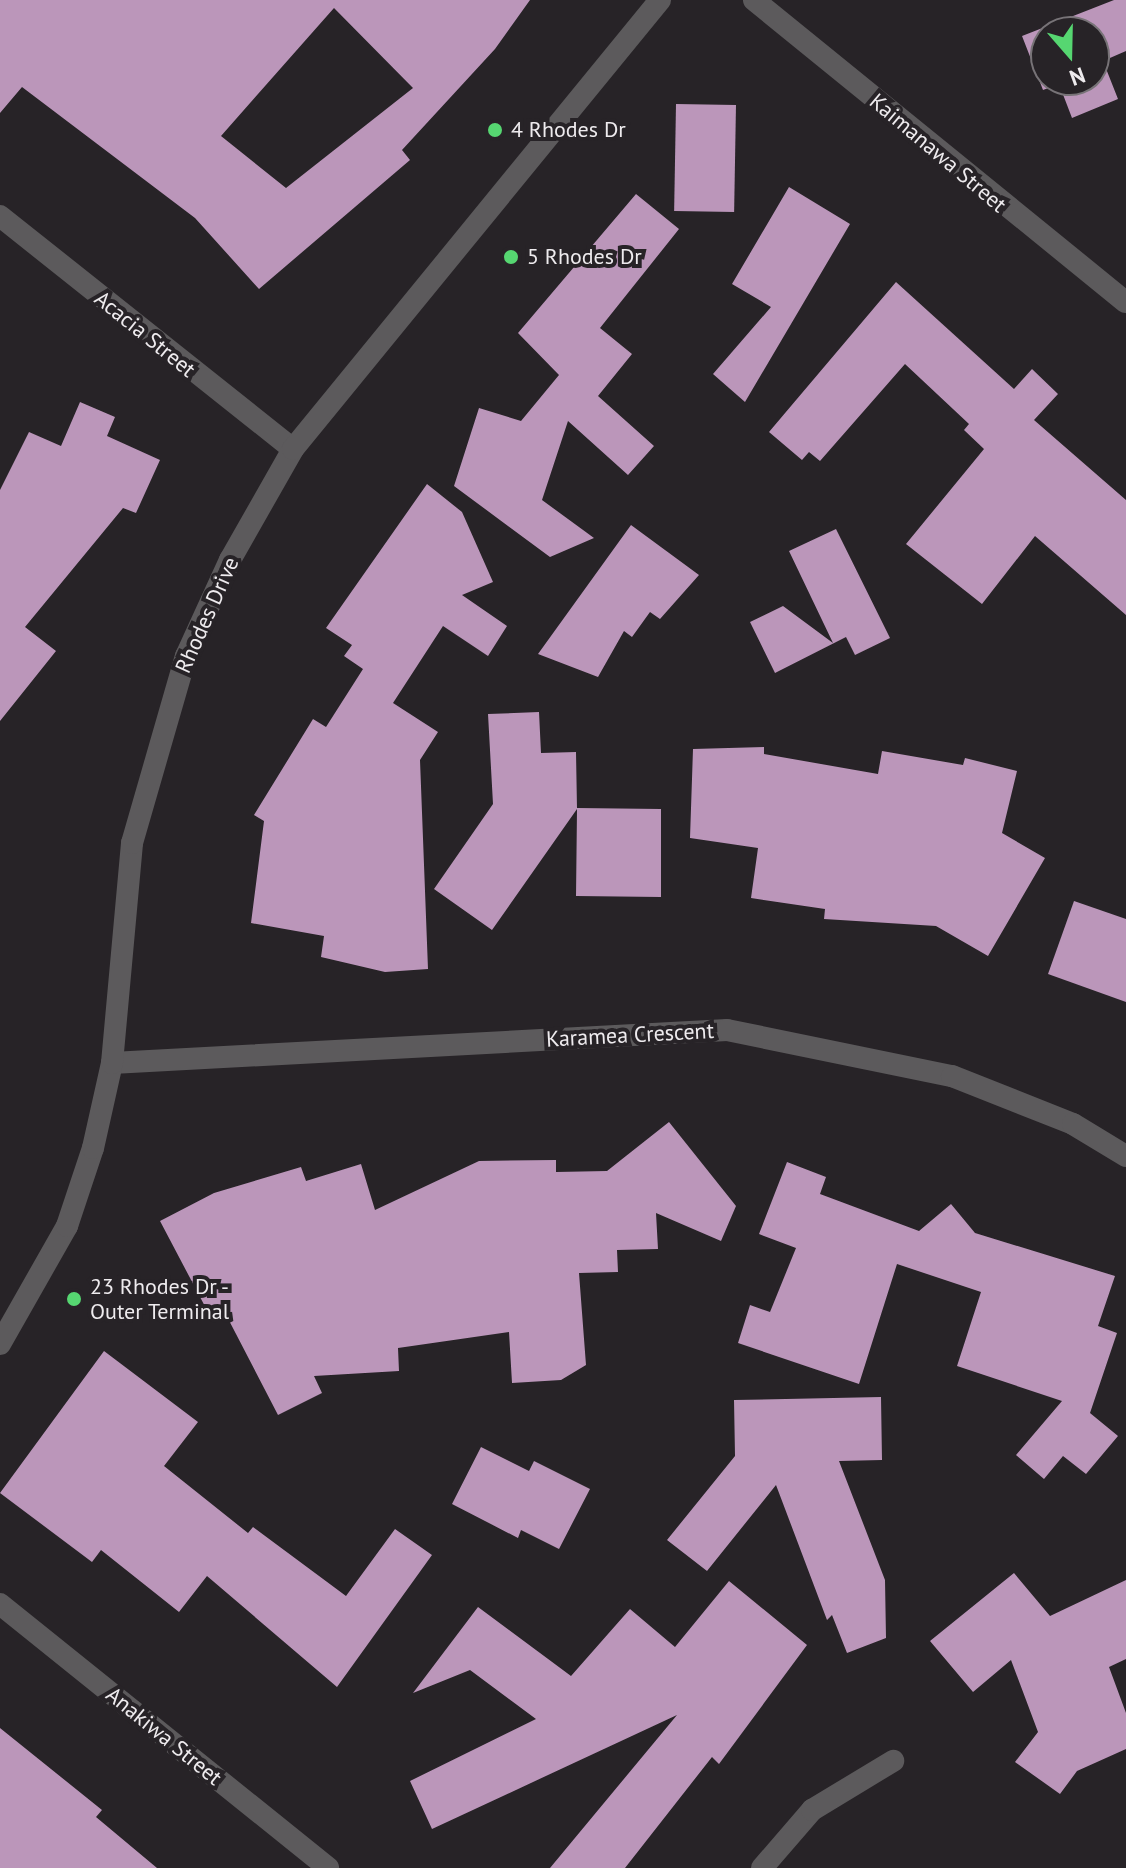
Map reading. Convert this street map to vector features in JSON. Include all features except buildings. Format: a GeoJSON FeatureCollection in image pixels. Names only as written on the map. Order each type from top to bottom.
{"type":"FeatureCollection","features":[{"type":"Feature","properties":{"kind":"street","name":"Rhodes Drive"},"geometry":{"type":"LineString","coordinates":[[0,1344],[67,1226],[112,1063],[132,843],[152,759],[186,656],[230,560],[293,449],[660,0]]}},
{"type":"Feature","properties":{"kind":"street","name":"Kaimanawa Street"},"geometry":{"type":"LineString","coordinates":[[754,0],[1126,302]]}},
{"type":"Feature","properties":{"kind":"street","name":"Acacia Street"},"geometry":{"type":"LineString","coordinates":[[0,216],[293,449]]}},
{"type":"Feature","properties":{"kind":"street","name":"Karamea Crescent"},"geometry":{"type":"LineString","coordinates":[[112,1063],[727,1030],[952,1076],[1073,1124],[1126,1156]]}},
{"type":"Feature","properties":{"kind":"street","name":"Anakiwa Street"},"geometry":{"type":"LineString","coordinates":[[0,1604],[328,1868]]}},
{"type":"Feature","properties":{"kind":"street"},"geometry":{"type":"LineString","coordinates":[[762,1868],[812,1810],[893,1761]]}},
{"type":"Feature","properties":{"kind":"place","name":"4 Rhodes Dr"},"geometry":{"type":"Point","coordinates":[495,130]}},
{"type":"Feature","properties":{"kind":"place","name":"5 Rhodes Dr"},"geometry":{"type":"Point","coordinates":[511,257]}},
{"type":"Feature","properties":{"kind":"place","name":"23 Rhodes Dr - Outer Terminal"},"geometry":{"type":"Point","coordinates":[74,1299]}}]}
